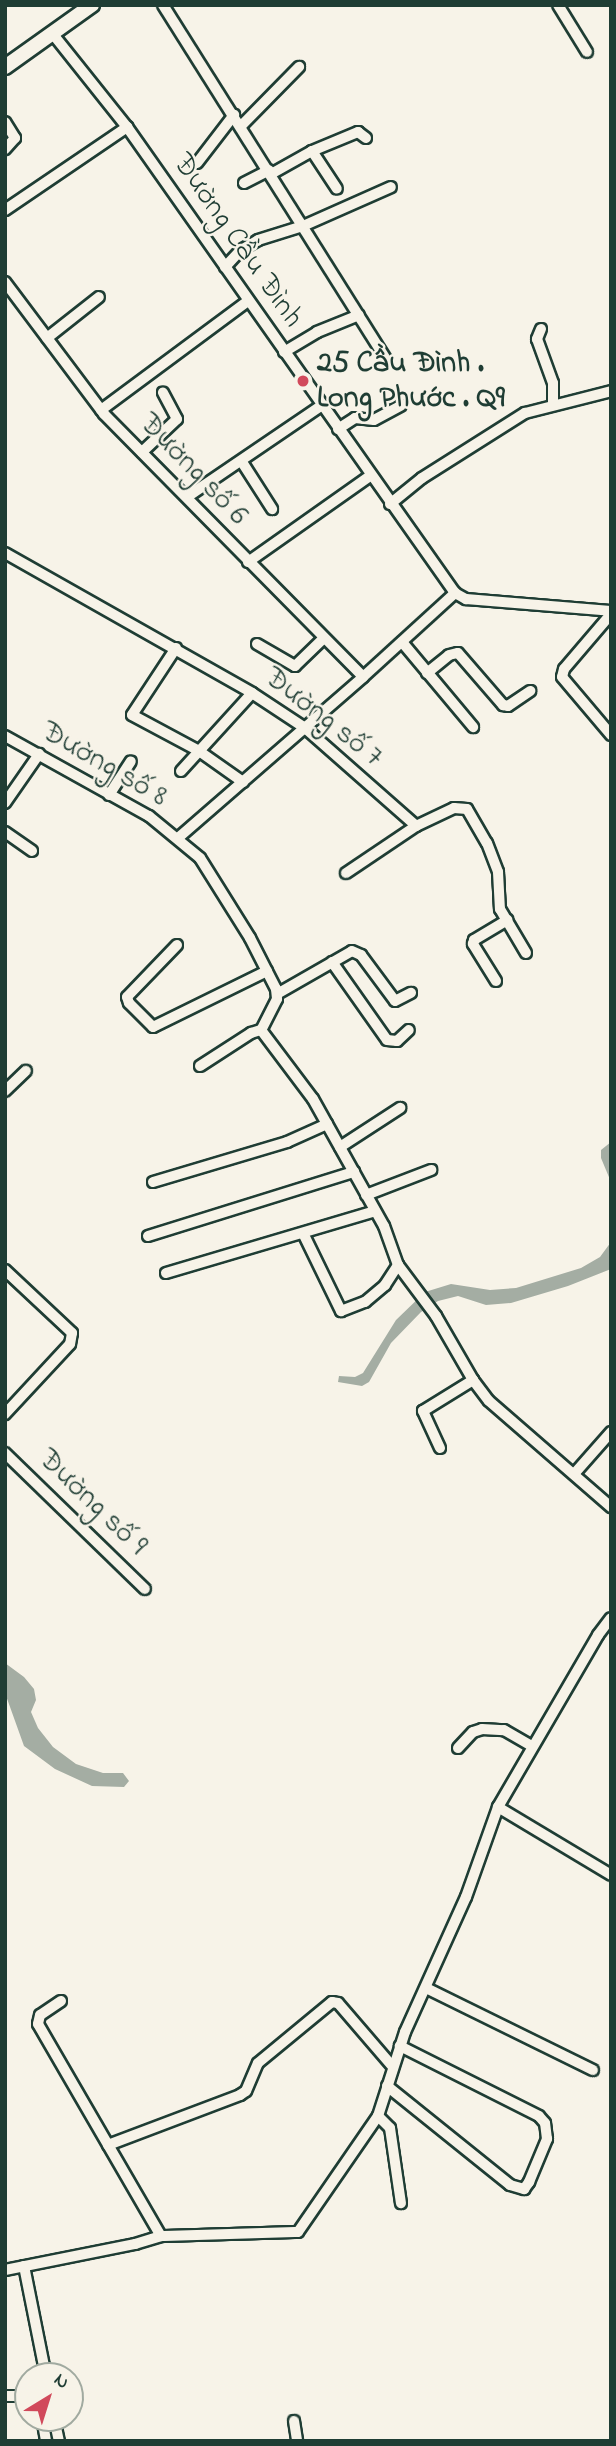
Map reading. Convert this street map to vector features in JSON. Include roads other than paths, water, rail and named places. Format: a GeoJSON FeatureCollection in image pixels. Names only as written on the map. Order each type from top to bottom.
{"type":"FeatureCollection","features":[{"type":"Feature","properties":{"kind":"street"},"geometry":{"type":"LineString","coordinates":[[5,67],[92,5]]}},
{"type":"Feature","properties":{"kind":"street"},"geometry":{"type":"LineString","coordinates":[[163,5],[385,358]]}},
{"type":"Feature","properties":{"kind":"street"},"geometry":{"type":"LineString","coordinates":[[558,5],[587,52]]}},
{"type":"Feature","properties":{"kind":"street","name":"Đường Cầu Đình"},"geometry":{"type":"LineString","coordinates":[[52,33],[127,128],[454,593]]}},
{"type":"Feature","properties":{"kind":"street"},"geometry":{"type":"LineString","coordinates":[[241,126],[299,67]]}},
{"type":"Feature","properties":{"kind":"street"},"geometry":{"type":"LineString","coordinates":[[197,163],[234,114]]}},
{"type":"Feature","properties":{"kind":"street"},"geometry":{"type":"LineString","coordinates":[[5,122],[15,138],[5,149]]}},
{"type":"Feature","properties":{"kind":"street"},"geometry":{"type":"LineString","coordinates":[[5,210],[127,128]]}},
{"type":"Feature","properties":{"kind":"street"},"geometry":{"type":"LineString","coordinates":[[244,183],[358,132],[366,138]]}},
{"type":"Feature","properties":{"kind":"street"},"geometry":{"type":"LineString","coordinates":[[312,151],[337,189]]}},
{"type":"Feature","properties":{"kind":"street"},"geometry":{"type":"LineString","coordinates":[[225,267],[241,250],[258,240],[303,226],[391,187]]}},
{"type":"Feature","properties":{"kind":"street","name":"Đường số 6"},"geometry":{"type":"LineString","coordinates":[[5,282],[100,410],[363,677]]}},
{"type":"Feature","properties":{"kind":"street"},"geometry":{"type":"LineString","coordinates":[[47,338],[100,298]]}},
{"type":"Feature","properties":{"kind":"street"},"geometry":{"type":"LineString","coordinates":[[100,410],[248,301]]}},
{"type":"Feature","properties":{"kind":"street"},"geometry":{"type":"LineString","coordinates":[[284,352],[317,332],[359,315]]}},
{"type":"Feature","properties":{"kind":"street"},"geometry":{"type":"LineString","coordinates":[[541,329],[537,339],[553,383],[553,405]]}},
{"type":"Feature","properties":{"kind":"street"},"geometry":{"type":"LineString","coordinates":[[390,504],[422,478],[525,413],[611,391]]}},
{"type":"Feature","properties":{"kind":"street"},"geometry":{"type":"LineString","coordinates":[[142,452],[177,419],[163,393]]}},
{"type":"Feature","properties":{"kind":"street"},"geometry":{"type":"LineString","coordinates":[[187,497],[242,462],[321,405]]}},
{"type":"Feature","properties":{"kind":"street"},"geometry":{"type":"LineString","coordinates":[[338,429],[355,418],[374,420],[400,406]]}},
{"type":"Feature","properties":{"kind":"street"},"geometry":{"type":"LineString","coordinates":[[242,462],[272,509]]}},
{"type":"Feature","properties":{"kind":"street"},"geometry":{"type":"LineString","coordinates":[[248,562],[370,476]]}},
{"type":"Feature","properties":{"kind":"street","name":"Đường số 7"},"geometry":{"type":"LineString","coordinates":[[5,553],[252,692],[305,728],[416,826]]}},
{"type":"Feature","properties":{"kind":"street"},"geometry":{"type":"LineString","coordinates":[[178,838],[363,677],[454,593],[466,599],[611,612]]}},
{"type":"Feature","properties":{"kind":"street"},"geometry":{"type":"LineString","coordinates":[[611,612],[564,669],[562,677],[611,735]]}},
{"type":"Feature","properties":{"kind":"street"},"geometry":{"type":"LineString","coordinates":[[257,644],[295,666],[324,638]]}},
{"type":"Feature","properties":{"kind":"street"},"geometry":{"type":"LineString","coordinates":[[402,642],[473,727]]}},
{"type":"Feature","properties":{"kind":"street"},"geometry":{"type":"LineString","coordinates":[[176,648],[132,715],[199,751],[243,782]]}},
{"type":"Feature","properties":{"kind":"street"},"geometry":{"type":"LineString","coordinates":[[427,673],[449,655],[458,653],[503,705],[508,706],[530,691]]}},
{"type":"Feature","properties":{"kind":"street"},"geometry":{"type":"LineString","coordinates":[[181,771],[252,692]]}},
{"type":"Feature","properties":{"kind":"street","name":"Đường số 8"},"geometry":{"type":"LineString","coordinates":[[6,737],[110,794],[178,838],[200,858],[267,971],[277,994]]}},
{"type":"Feature","properties":{"kind":"street"},"geometry":{"type":"LineString","coordinates":[[5,803],[39,754]]}},
{"type":"Feature","properties":{"kind":"street"},"geometry":{"type":"LineString","coordinates":[[110,794],[131,761]]}},
{"type":"Feature","properties":{"kind":"street"},"geometry":{"type":"LineString","coordinates":[[346,873],[416,826],[459,807],[474,816],[498,873],[498,902],[526,953]]}},
{"type":"Feature","properties":{"kind":"street"},"geometry":{"type":"LineString","coordinates":[[5,832],[32,851]]}},
{"type":"Feature","properties":{"kind":"street"},"geometry":{"type":"LineString","coordinates":[[496,981],[473,944],[474,940],[507,920]]}},
{"type":"Feature","properties":{"kind":"street"},"geometry":{"type":"LineString","coordinates":[[177,945],[127,997],[129,1003],[153,1027],[267,971]]}},
{"type":"Feature","properties":{"kind":"street"},"geometry":{"type":"LineString","coordinates":[[200,1066],[251,1033],[261,1030],[277,994],[352,951],[358,951],[395,1001],[411,993]]}},
{"type":"Feature","properties":{"kind":"street"},"geometry":{"type":"LineString","coordinates":[[332,962],[387,1040],[397,1041],[409,1030]]}},
{"type":"Feature","properties":{"kind":"street"},"geometry":{"type":"LineString","coordinates":[[261,1030],[313,1099],[375,1211],[401,1270],[436,1316],[473,1380],[489,1401],[611,1507]]}},
{"type":"Feature","properties":{"kind":"street"},"geometry":{"type":"LineString","coordinates":[[5,1091],[26,1071]]}},
{"type":"Feature","properties":{"kind":"street"},"geometry":{"type":"LineString","coordinates":[[340,1147],[400,1108]]}},
{"type":"Feature","properties":{"kind":"street"},"geometry":{"type":"LineString","coordinates":[[153,1182],[287,1142],[327,1124]]}},
{"type":"Feature","properties":{"kind":"street"},"geometry":{"type":"LineString","coordinates":[[366,1195],[431,1170]]}},
{"type":"Feature","properties":{"kind":"street"},"geometry":{"type":"LineString","coordinates":[[148,1236],[354,1172]]}},
{"type":"Feature","properties":{"kind":"street"},"geometry":{"type":"LineString","coordinates":[[166,1273],[375,1211]]}},
{"type":"Feature","properties":{"kind":"street"},"geometry":{"type":"LineString","coordinates":[[303,1233],[341,1311],[365,1302],[401,1270]]}},
{"type":"Feature","properties":{"kind":"street"},"geometry":{"type":"LineString","coordinates":[[5,1270],[72,1333],[70,1344],[5,1414]]}},
{"type":"Feature","properties":{"kind":"street"},"geometry":{"type":"LineString","coordinates":[[440,1448],[423,1411],[473,1380]]}},
{"type":"Feature","properties":{"kind":"street"},"geometry":{"type":"LineString","coordinates":[[574,1474],[611,1432]]}},
{"type":"Feature","properties":{"kind":"street","name":"Đường số 9"},"geometry":{"type":"LineString","coordinates":[[5,1453],[145,1589]]}},
{"type":"Feature","properties":{"kind":"street"},"geometry":{"type":"LineString","coordinates":[[5,2270],[161,2236],[298,2232],[378,2116],[400,2046],[466,1896],[498,1807],[532,1746],[611,1618]]}},
{"type":"Feature","properties":{"kind":"street"},"geometry":{"type":"LineString","coordinates":[[458,1748],[473,1732],[482,1729],[504,1730],[532,1746]]}},
{"type":"Feature","properties":{"kind":"street"},"geometry":{"type":"LineString","coordinates":[[498,1807],[611,1875]]}},
{"type":"Feature","properties":{"kind":"street"},"geometry":{"type":"LineString","coordinates":[[426,1988],[593,2070]]}},
{"type":"Feature","properties":{"kind":"street"},"geometry":{"type":"LineString","coordinates":[[61,2001],[40,2015],[38,2024],[161,2236]]}},
{"type":"Feature","properties":{"kind":"street"},"geometry":{"type":"LineString","coordinates":[[108,2145],[240,2095],[246,2091],[258,2063],[332,2002],[338,2003],[393,2067]]}},
{"type":"Feature","properties":{"kind":"street"},"geometry":{"type":"LineString","coordinates":[[387,2086],[510,2185],[524,2189],[547,2138],[545,2123],[400,2046]]}},
{"type":"Feature","properties":{"kind":"street"},"geometry":{"type":"LineString","coordinates":[[378,2116],[390,2128],[401,2203]]}},
{"type":"Feature","properties":{"kind":"street"},"geometry":{"type":"LineString","coordinates":[[24,2266],[43,2362]]}},
{"type":"Feature","properties":{"kind":"street"},"geometry":{"type":"LineString","coordinates":[[294,2421],[297,2441]]}},
{"type":"Feature","properties":{"kind":"place","name":"25 Cầu Đình . Long Phước . Q9"},"geometry":{"type":"Point","coordinates":[303,381]}}]}
